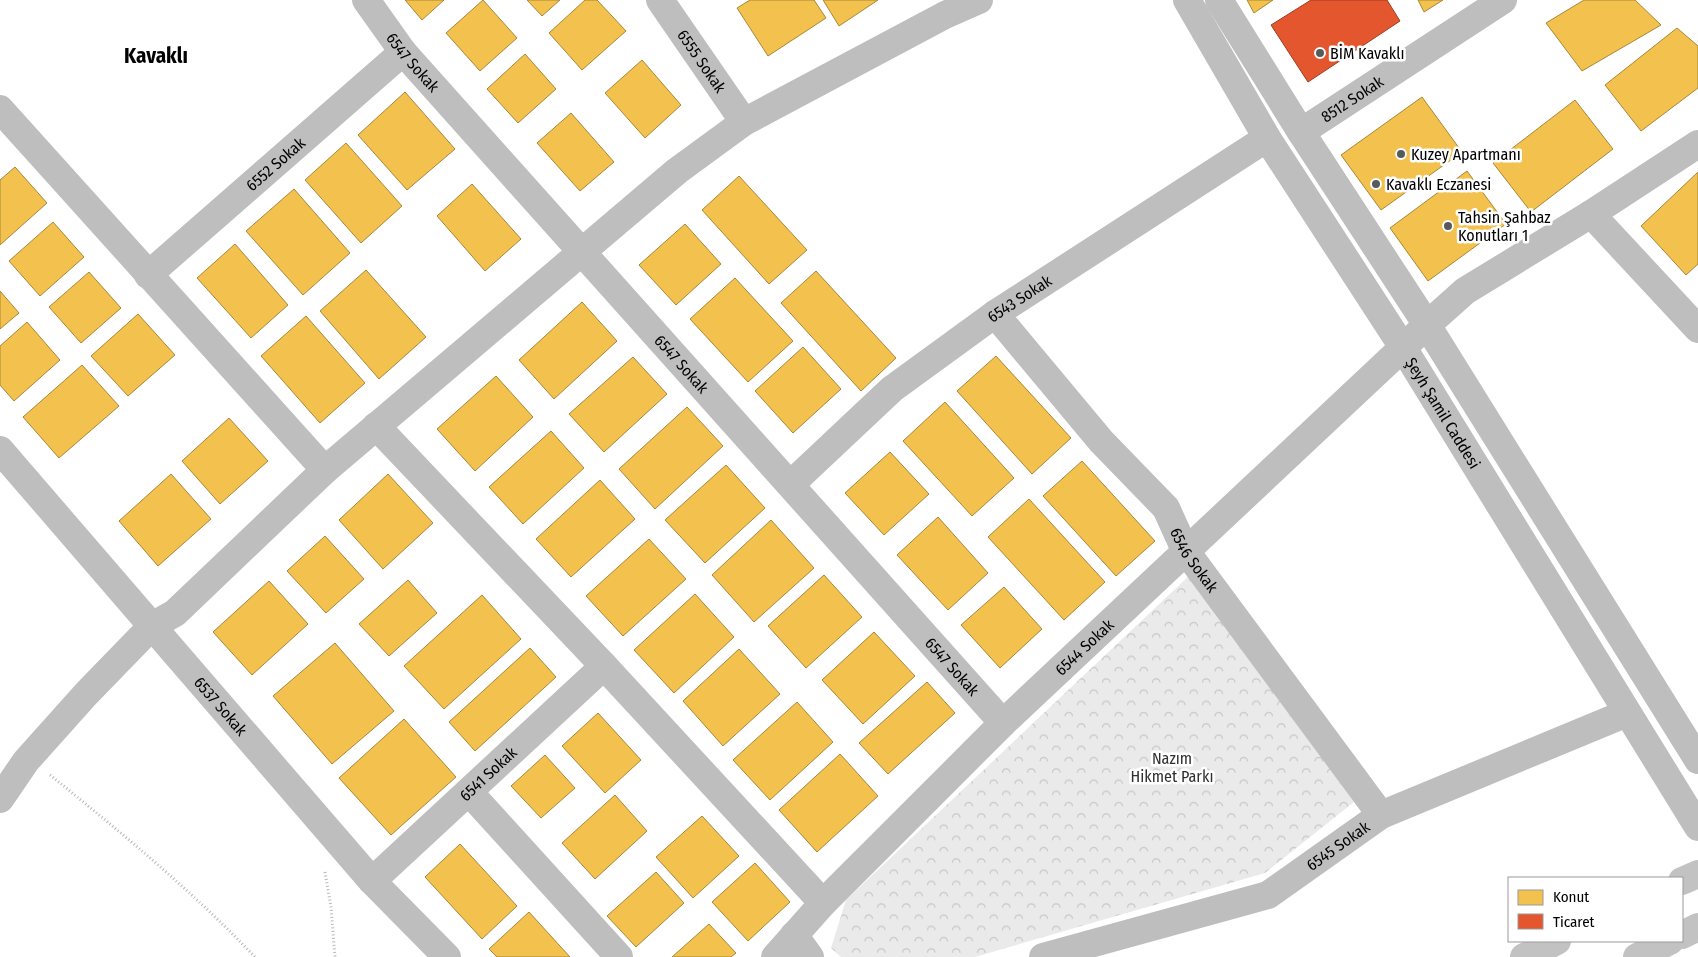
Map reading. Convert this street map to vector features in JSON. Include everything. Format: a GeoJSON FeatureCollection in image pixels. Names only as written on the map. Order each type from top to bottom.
{"type":"FeatureCollection","features":[{"type":"Feature","properties":{"kind":"main road"},"geometry":{"type":"LineString","coordinates":[[1683,881],[1698,874]]}},
{"type":"Feature","properties":{"kind":"main road"},"geometry":{"type":"LineString","coordinates":[[1683,934],[1698,927]]}},
{"type":"Feature","properties":{"kind":"main road"},"geometry":{"type":"LineString","coordinates":[[1524,957],[1555,942]]}},
{"type":"Feature","properties":{"kind":"main road"},"geometry":{"type":"LineString","coordinates":[[1637,957],[1668,942]]}},
{"type":"Feature","properties":{"kind":"street","name":"6547 Sokak"},"geometry":{"type":"LineString","coordinates":[[366,0],[403,52],[584,252],[1003,723]]}},
{"type":"Feature","properties":{"kind":"street","name":"6555 Sokak"},"geometry":{"type":"LineString","coordinates":[[660,0],[744,122]]}},
{"type":"Feature","properties":{"kind":"street"},"geometry":{"type":"LineString","coordinates":[[0,799],[29,758],[86,694],[152,626],[176,614],[325,470],[584,252],[677,171],[744,122],[940,8],[979,0]]}},
{"type":"Feature","properties":{"kind":"street","name":"Şeyh Şamil Caddesi"},"geometry":{"type":"LineString","coordinates":[[1187,0],[1267,138],[1402,346],[1698,827]]}},
{"type":"Feature","properties":{"kind":"street","name":"Şeyh Şamil Caddesi"},"geometry":{"type":"LineString","coordinates":[[1219,0],[1301,132],[1427,325],[1698,760]]}},
{"type":"Feature","properties":{"kind":"street","name":"8512 Sokak"},"geometry":{"type":"LineString","coordinates":[[1301,132],[1503,0]]}},
{"type":"Feature","properties":{"kind":"street","name":"6552 Sokak"},"geometry":{"type":"LineString","coordinates":[[148,275],[403,52]]}},
{"type":"Feature","properties":{"kind":"street"},"geometry":{"type":"LineString","coordinates":[[0,109],[325,470]]}},
{"type":"Feature","properties":{"kind":"street","name":"6543 Sokak"},"geometry":{"type":"LineString","coordinates":[[791,484],[892,389],[995,314],[1267,138]]}},
{"type":"Feature","properties":{"kind":"street","name":"6544 Sokak"},"geometry":{"type":"LineString","coordinates":[[775,957],[823,903],[1003,723],[1402,346],[1465,291],[1591,214],[1698,144]]}},
{"type":"Feature","properties":{"kind":"street"},"geometry":{"type":"LineString","coordinates":[[1591,214],[1698,329]]}},
{"type":"Feature","properties":{"kind":"street","name":"6546 Sokak"},"geometry":{"type":"LineString","coordinates":[[995,314],[1101,441],[1166,508],[1185,550],[1381,815]]}},
{"type":"Feature","properties":{"kind":"street"},"geometry":{"type":"LineString","coordinates":[[376,426],[604,666],[823,903]]}},
{"type":"Feature","properties":{"kind":"street","name":"6537 Sokak"},"geometry":{"type":"LineString","coordinates":[[0,450],[372,881],[447,957]]}},
{"type":"Feature","properties":{"kind":"street","name":"6541 Sokak"},"geometry":{"type":"LineString","coordinates":[[372,881],[604,666]]}},
{"type":"Feature","properties":{"kind":"street","name":"6545 Sokak"},"geometry":{"type":"LineString","coordinates":[[1043,957],[1268,895],[1381,815],[1627,713]]}},
{"type":"Feature","properties":{"kind":"street"},"geometry":{"type":"LineString","coordinates":[[469,792],[619,957]]}},
{"type":"Feature","properties":{"kind":"street"},"geometry":{"type":"LineString","coordinates":[[794,935],[810,957]]}},
{"type":"Feature","properties":{"kind":"path"},"geometry":{"type":"LineString","coordinates":[[29,758],[142,849],[218,918],[255,957]]}},
{"type":"Feature","properties":{"kind":"path"},"geometry":{"type":"LineString","coordinates":[[330,833],[322,858],[331,907],[335,957]]}},
{"type":"Feature","properties":{"kind":"green space","name":"Nazım Hikmet Parkı"},"geometry":{"type":"Polygon","coordinates":[[[1191,574],[1354,802],[1265,873],[975,957],[841,957],[831,948],[846,900],[1191,574]]]}},
{"type":"Feature","properties":{"kind":"building: Konut"},"geometry":{"type":"Polygon","coordinates":[[[405,0],[444,0],[422,20],[405,0]]]}},
{"type":"Feature","properties":{"kind":"building: Konut"},"geometry":{"type":"Polygon","coordinates":[[[483,0],[517,38],[480,71],[446,33],[483,0]]]}},
{"type":"Feature","properties":{"kind":"building: Konut"},"geometry":{"type":"Polygon","coordinates":[[[527,0],[560,0],[542,16],[527,0]]]}},
{"type":"Feature","properties":{"kind":"building: Konut"},"geometry":{"type":"Polygon","coordinates":[[[585,0],[597,0],[626,31],[582,70],[549,33],[585,0]]]}},
{"type":"Feature","properties":{"kind":"building: Konut"},"geometry":{"type":"Polygon","coordinates":[[[750,0],[814,0],[826,18],[768,56],[737,8],[750,0]]]}},
{"type":"Feature","properties":{"kind":"building: Konut"},"geometry":{"type":"Polygon","coordinates":[[[823,0],[878,0],[839,26],[823,0]]]}},
{"type":"Feature","properties":{"kind":"building: Konut"},"geometry":{"type":"Polygon","coordinates":[[[1247,0],[1273,0],[1254,13],[1247,0]]]}},
{"type":"Feature","properties":{"kind":"building: Konut"},"geometry":{"type":"Polygon","coordinates":[[[1418,0],[1443,0],[1424,12],[1418,0]]]}},
{"type":"Feature","properties":{"kind":"building: Konut"},"geometry":{"type":"Polygon","coordinates":[[[1584,0],[1635,0],[1661,25],[1582,71],[1546,23],[1584,0]]]}},
{"type":"Feature","properties":{"kind":"building: Konut"},"geometry":{"type":"Polygon","coordinates":[[[1677,28],[1698,46],[1698,88],[1641,131],[1605,85],[1677,28]]]}},
{"type":"Feature","properties":{"kind":"building: Konut"},"geometry":{"type":"Polygon","coordinates":[[[525,54],[556,89],[518,123],[487,89],[525,54]]]}},
{"type":"Feature","properties":{"kind":"building: Konut"},"geometry":{"type":"Polygon","coordinates":[[[642,60],[681,105],[645,138],[605,93],[642,60]]]}},
{"type":"Feature","properties":{"kind":"building: Konut"},"geometry":{"type":"Polygon","coordinates":[[[405,92],[455,149],[407,190],[358,135],[405,92]]]}},
{"type":"Feature","properties":{"kind":"building: Konut","name":"Kuzey Apartmanı"},"geometry":{"type":"Polygon","coordinates":[[[1422,97],[1462,152],[1381,210],[1341,155],[1422,97]]]}},
{"type":"Feature","properties":{"kind":"building: Konut"},"geometry":{"type":"Polygon","coordinates":[[[1575,100],[1613,149],[1531,212],[1493,163],[1575,100]]]}},
{"type":"Feature","properties":{"kind":"building: Konut"},"geometry":{"type":"Polygon","coordinates":[[[571,113],[614,162],[580,191],[537,143],[571,113]]]}},
{"type":"Feature","properties":{"kind":"building: Konut"},"geometry":{"type":"Polygon","coordinates":[[[346,143],[402,206],[361,243],[305,180],[346,143]]]}},
{"type":"Feature","properties":{"kind":"building: Konut"},"geometry":{"type":"Polygon","coordinates":[[[15,167],[47,203],[0,245],[0,180],[15,167]]]}},
{"type":"Feature","properties":{"kind":"building: Konut","name":"Tahsin Şahbaz Konutları 1"},"geometry":{"type":"Polygon","coordinates":[[[1467,171],[1506,224],[1428,281],[1390,228],[1467,171]]]}},
{"type":"Feature","properties":{"kind":"building: Konut"},"geometry":{"type":"Polygon","coordinates":[[[1698,172],[1698,264],[1686,275],[1641,226],[1698,172]]]}},
{"type":"Feature","properties":{"kind":"building: Konut"},"geometry":{"type":"Polygon","coordinates":[[[739,176],[807,250],[769,284],[702,210],[739,176]]]}},
{"type":"Feature","properties":{"kind":"building: Konut"},"geometry":{"type":"Polygon","coordinates":[[[472,184],[521,239],[485,271],[437,216],[472,184]]]}},
{"type":"Feature","properties":{"kind":"building: Konut"},"geometry":{"type":"Polygon","coordinates":[[[294,189],[350,253],[303,295],[246,231],[294,189]]]}},
{"type":"Feature","properties":{"kind":"building: Konut"},"geometry":{"type":"Polygon","coordinates":[[[53,222],[84,257],[40,296],[9,261],[53,222]]]}},
{"type":"Feature","properties":{"kind":"building: Konut"},"geometry":{"type":"Polygon","coordinates":[[[685,224],[721,264],[676,305],[639,265],[685,224]]]}},
{"type":"Feature","properties":{"kind":"building: Konut"},"geometry":{"type":"Polygon","coordinates":[[[235,244],[288,305],[251,338],[197,278],[235,244]]]}},
{"type":"Feature","properties":{"kind":"building: Konut"},"geometry":{"type":"Polygon","coordinates":[[[366,270],[426,337],[379,379],[320,311],[366,270]]]}},
{"type":"Feature","properties":{"kind":"building: Konut"},"geometry":{"type":"Polygon","coordinates":[[[816,271],[896,358],[861,391],[781,303],[816,271]]]}},
{"type":"Feature","properties":{"kind":"building: Konut"},"geometry":{"type":"Polygon","coordinates":[[[89,272],[121,308],[81,343],[49,307],[89,272]]]}},
{"type":"Feature","properties":{"kind":"building: Konut"},"geometry":{"type":"Polygon","coordinates":[[[735,278],[793,341],[748,382],[690,319],[735,278]]]}},
{"type":"Feature","properties":{"kind":"building: Konut"},"geometry":{"type":"Polygon","coordinates":[[[0,291],[19,313],[0,329],[0,291]]]}},
{"type":"Feature","properties":{"kind":"building: Konut"},"geometry":{"type":"Polygon","coordinates":[[[582,302],[617,341],[554,399],[519,360],[582,302]]]}},
{"type":"Feature","properties":{"kind":"building: Konut"},"geometry":{"type":"Polygon","coordinates":[[[138,314],[175,355],[128,396],[91,356],[138,314]]]}},
{"type":"Feature","properties":{"kind":"building: Konut"},"geometry":{"type":"Polygon","coordinates":[[[306,316],[365,383],[320,423],[261,356],[306,316]]]}},
{"type":"Feature","properties":{"kind":"building: Konut"},"geometry":{"type":"Polygon","coordinates":[[[27,322],[60,360],[14,401],[0,385],[0,346],[27,322]]]}},
{"type":"Feature","properties":{"kind":"building: Konut"},"geometry":{"type":"Polygon","coordinates":[[[803,347],[841,389],[793,433],[755,391],[803,347]]]}},
{"type":"Feature","properties":{"kind":"building: Konut"},"geometry":{"type":"Polygon","coordinates":[[[996,356],[1071,438],[1032,474],[957,391],[996,356]]]}},
{"type":"Feature","properties":{"kind":"building: Konut"},"geometry":{"type":"Polygon","coordinates":[[[633,357],[667,394],[604,452],[569,414],[633,357]]]}},
{"type":"Feature","properties":{"kind":"building: Konut"},"geometry":{"type":"Polygon","coordinates":[[[82,365],[119,406],[59,458],[23,417],[82,365]]]}},
{"type":"Feature","properties":{"kind":"building: Konut"},"geometry":{"type":"Polygon","coordinates":[[[496,376],[533,417],[475,471],[437,429],[496,376]]]}},
{"type":"Feature","properties":{"kind":"building: Konut"},"geometry":{"type":"Polygon","coordinates":[[[945,402],[1014,478],[972,516],[903,441],[945,402]]]}},
{"type":"Feature","properties":{"kind":"building: Konut"},"geometry":{"type":"Polygon","coordinates":[[[687,407],[723,446],[655,509],[619,469],[687,407]]]}},
{"type":"Feature","properties":{"kind":"building: Konut"},"geometry":{"type":"Polygon","coordinates":[[[229,418],[268,461],[220,504],[182,461],[229,418]]]}},
{"type":"Feature","properties":{"kind":"building: Konut"},"geometry":{"type":"Polygon","coordinates":[[[551,431],[584,468],[523,524],[489,487],[551,431]]]}},
{"type":"Feature","properties":{"kind":"building: Konut"},"geometry":{"type":"Polygon","coordinates":[[[890,452],[929,494],[884,535],[845,493],[890,452]]]}},
{"type":"Feature","properties":{"kind":"building: Konut"},"geometry":{"type":"Polygon","coordinates":[[[1082,461],[1155,541],[1116,576],[1043,496],[1082,461]]]}},
{"type":"Feature","properties":{"kind":"building: Konut"},"geometry":{"type":"Polygon","coordinates":[[[726,465],[765,508],[705,563],[665,520],[726,465]]]}},
{"type":"Feature","properties":{"kind":"building: Konut"},"geometry":{"type":"Polygon","coordinates":[[[171,474],[211,519],[158,566],[119,521],[171,474]]]}},
{"type":"Feature","properties":{"kind":"building: Konut"},"geometry":{"type":"Polygon","coordinates":[[[388,474],[433,523],[383,569],[339,520],[388,474]]]}},
{"type":"Feature","properties":{"kind":"building: Konut"},"geometry":{"type":"Polygon","coordinates":[[[600,480],[635,519],[571,577],[536,539],[600,480]]]}},
{"type":"Feature","properties":{"kind":"building: Konut"},"geometry":{"type":"Polygon","coordinates":[[[1029,499],[1105,582],[1064,620],[988,537],[1029,499]]]}},
{"type":"Feature","properties":{"kind":"building: Konut"},"geometry":{"type":"Polygon","coordinates":[[[938,517],[988,573],[948,610],[897,555],[938,517]]]}},
{"type":"Feature","properties":{"kind":"building: Konut"},"geometry":{"type":"Polygon","coordinates":[[[771,520],[814,568],[754,622],[712,575],[771,520]]]}},
{"type":"Feature","properties":{"kind":"building: Konut"},"geometry":{"type":"Polygon","coordinates":[[[325,536],[364,579],[326,613],[287,571],[325,536]]]}},
{"type":"Feature","properties":{"kind":"building: Konut"},"geometry":{"type":"Polygon","coordinates":[[[649,539],[686,579],[623,636],[586,596],[649,539]]]}},
{"type":"Feature","properties":{"kind":"building: Konut"},"geometry":{"type":"Polygon","coordinates":[[[824,575],[862,617],[806,668],[768,626],[824,575]]]}},
{"type":"Feature","properties":{"kind":"building: Konut"},"geometry":{"type":"Polygon","coordinates":[[[408,580],[437,613],[389,656],[359,624],[408,580]]]}},
{"type":"Feature","properties":{"kind":"building: Konut"},"geometry":{"type":"Polygon","coordinates":[[[269,581],[308,624],[252,675],[213,632],[269,581]]]}},
{"type":"Feature","properties":{"kind":"building: Konut"},"geometry":{"type":"Polygon","coordinates":[[[1004,587],[1042,629],[1000,668],[961,625],[1004,587]]]}},
{"type":"Feature","properties":{"kind":"building: Konut"},"geometry":{"type":"Polygon","coordinates":[[[695,594],[734,637],[674,693],[634,650],[695,594]]]}},
{"type":"Feature","properties":{"kind":"building: Konut"},"geometry":{"type":"Polygon","coordinates":[[[482,595],[521,639],[444,709],[404,666],[482,595]]]}},
{"type":"Feature","properties":{"kind":"building: Konut"},"geometry":{"type":"Polygon","coordinates":[[[874,632],[915,676],[863,724],[822,680],[874,632]]]}},
{"type":"Feature","properties":{"kind":"building: Konut"},"geometry":{"type":"Polygon","coordinates":[[[335,643],[394,711],[332,764],[273,696],[335,643]]]}},
{"type":"Feature","properties":{"kind":"building: Konut"},"geometry":{"type":"Polygon","coordinates":[[[530,648],[556,677],[475,751],[449,722],[530,648]]]}},
{"type":"Feature","properties":{"kind":"building: Konut"},"geometry":{"type":"Polygon","coordinates":[[[739,649],[780,694],[723,746],[683,701],[739,649]]]}},
{"type":"Feature","properties":{"kind":"building: Konut"},"geometry":{"type":"Polygon","coordinates":[[[927,682],[955,713],[888,774],[859,743],[927,682]]]}},
{"type":"Feature","properties":{"kind":"building: Konut"},"geometry":{"type":"Polygon","coordinates":[[[797,702],[833,742],[770,800],[733,760],[797,702]]]}},
{"type":"Feature","properties":{"kind":"building: Konut"},"geometry":{"type":"Polygon","coordinates":[[[598,713],[641,760],[605,793],[562,746],[598,713]]]}},
{"type":"Feature","properties":{"kind":"building: Konut"},"geometry":{"type":"Polygon","coordinates":[[[404,719],[456,777],[391,835],[339,778],[404,719]]]}},
{"type":"Feature","properties":{"kind":"building: Konut"},"geometry":{"type":"Polygon","coordinates":[[[840,754],[878,796],[817,852],[779,810],[840,754]]]}},
{"type":"Feature","properties":{"kind":"building: Konut"},"geometry":{"type":"Polygon","coordinates":[[[545,755],[575,788],[541,818],[511,786],[545,755]]]}},
{"type":"Feature","properties":{"kind":"building: Konut"},"geometry":{"type":"Polygon","coordinates":[[[615,795],[647,831],[595,879],[562,843],[615,795]]]}},
{"type":"Feature","properties":{"kind":"building: Konut"},"geometry":{"type":"Polygon","coordinates":[[[702,816],[739,856],[693,898],[656,857],[702,816]]]}},
{"type":"Feature","properties":{"kind":"building: Konut"},"geometry":{"type":"Polygon","coordinates":[[[460,844],[517,906],[482,939],[425,877],[460,844]]]}},
{"type":"Feature","properties":{"kind":"building: Konut"},"geometry":{"type":"Polygon","coordinates":[[[755,863],[790,902],[748,941],[712,902],[755,863]]]}},
{"type":"Feature","properties":{"kind":"building: Konut"},"geometry":{"type":"Polygon","coordinates":[[[656,872],[684,903],[636,947],[607,916],[656,872]]]}},
{"type":"Feature","properties":{"kind":"building: Konut"},"geometry":{"type":"Polygon","coordinates":[[[529,912],[570,957],[497,957],[489,949],[529,912]]]}},
{"type":"Feature","properties":{"kind":"building: Konut"},"geometry":{"type":"Polygon","coordinates":[[[709,924],[736,953],[731,957],[672,957],[709,924]]]}},
{"type":"Feature","properties":{"kind":"building: Ticaret","name":"BİM Kavaklı"},"geometry":{"type":"Polygon","coordinates":[[[1311,0],[1387,0],[1400,21],[1308,82],[1271,25],[1311,0]]]}},
{"type":"Feature","properties":{"kind":"place","name":"BİM Kavaklı"},"geometry":{"type":"Point","coordinates":[1320,53]}},
{"type":"Feature","properties":{"kind":"place","name":"Kuzey Apartmanı"},"geometry":{"type":"Point","coordinates":[1401,154]}},
{"type":"Feature","properties":{"kind":"place","name":"Kavaklı Eczanesi"},"geometry":{"type":"Point","coordinates":[1376,184]}},
{"type":"Feature","properties":{"kind":"place","name":"Tahsin Şahbaz Konutları 1"},"geometry":{"type":"Point","coordinates":[1448,226]}},
{"type":"Feature","properties":{"kind":"district","name":"Kavaklı"},"geometry":{"type":"Point","coordinates":[156,56]}}]}
